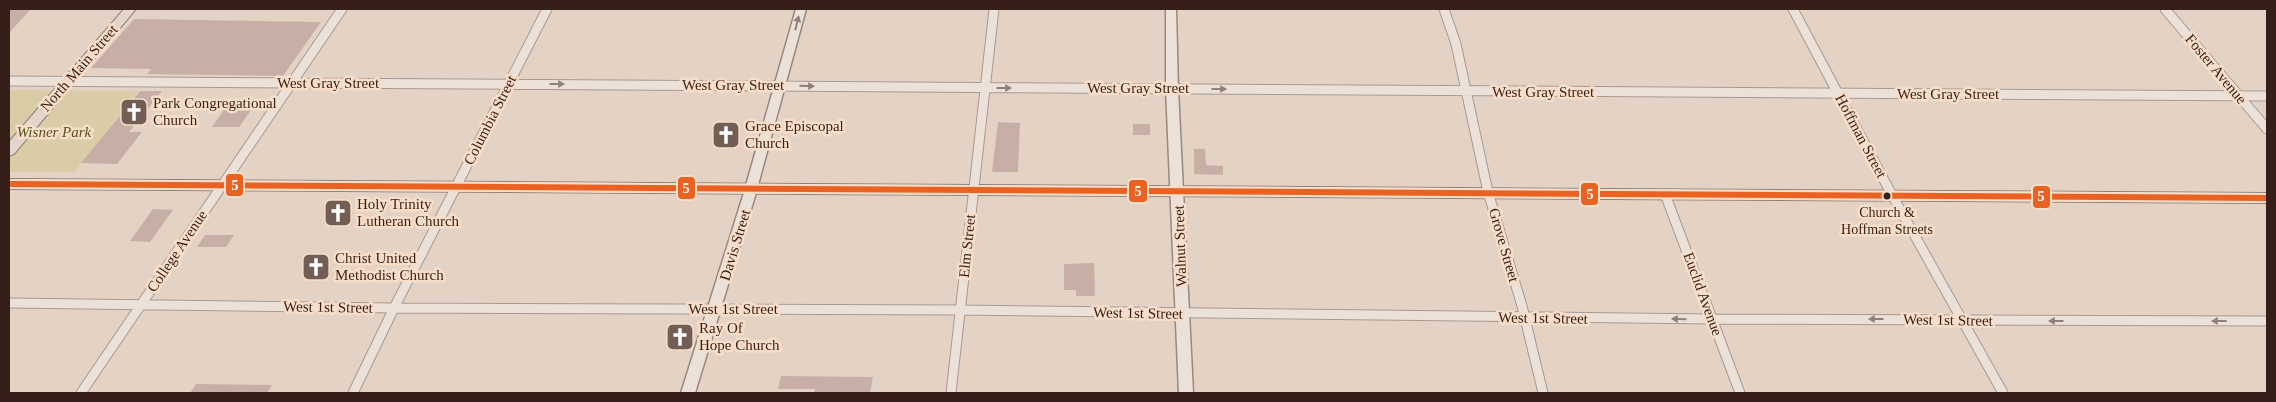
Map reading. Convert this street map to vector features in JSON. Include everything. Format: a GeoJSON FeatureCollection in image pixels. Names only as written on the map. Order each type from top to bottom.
{"type":"FeatureCollection","features":[{"type":"Feature","properties":{"kind":"main road","name":"North Main Street"},"geometry":{"type":"LineString","coordinates":[[9,151],[130,9]]}},
{"type":"Feature","properties":{"kind":"main road"},"geometry":{"type":"LineString","coordinates":[[9,184],[974,188],[2267,198]]}},
{"type":"Feature","properties":{"kind":"street","name":"College Avenue"},"geometry":{"type":"LineString","coordinates":[[80,393],[342,9]]}},
{"type":"Feature","properties":{"kind":"street","name":"Columbia Street"},"geometry":{"type":"LineString","coordinates":[[353,393],[394,308],[547,9]]}},
{"type":"Feature","properties":{"kind":"street","name":"Davis Street"},"geometry":{"type":"LineString","coordinates":[[688,393],[751,188],[801,9]]}},
{"type":"Feature","properties":{"kind":"street","name":"Elm Street"},"geometry":{"type":"LineString","coordinates":[[951,393],[994,9]]}},
{"type":"Feature","properties":{"kind":"street","name":"Walnut Street"},"geometry":{"type":"LineString","coordinates":[[1171,9],[1172,88],[1186,393]]}},
{"type":"Feature","properties":{"kind":"street","name":"Grove Street"},"geometry":{"type":"LineString","coordinates":[[1444,9],[1456,44],[1488,192],[1543,393]]}},
{"type":"Feature","properties":{"kind":"street","name":"Hoffman Street"},"geometry":{"type":"LineString","coordinates":[[1793,9],[1892,195],[2003,393]]}},
{"type":"Feature","properties":{"kind":"street","name":"Foster Avenue"},"geometry":{"type":"LineString","coordinates":[[2165,9],[2267,128]]}},
{"type":"Feature","properties":{"kind":"street","name":"West Gray Street"},"geometry":{"type":"LineString","coordinates":[[9,81],[2267,96]]}},
{"type":"Feature","properties":{"kind":"street","name":"Euclid Avenue"},"geometry":{"type":"LineString","coordinates":[[1665,194],[1740,393]]}},
{"type":"Feature","properties":{"kind":"street","name":"West 1st Street"},"geometry":{"type":"LineString","coordinates":[[9,303],[394,308],[960,310],[1524,318],[1882,318],[1962,321],[2267,322]]}},
{"type":"Feature","properties":{"kind":"green space","name":"Wisner Park"},"geometry":{"type":"Polygon","coordinates":[[[9,90],[138,91],[74,172],[9,172],[9,90]]]}},
{"type":"Feature","properties":{"kind":"building"},"geometry":{"type":"Polygon","coordinates":[[[9,9],[31,9],[9,33],[9,9]]]}},
{"type":"Feature","properties":{"kind":"building"},"geometry":{"type":"Polygon","coordinates":[[[134,19],[321,22],[283,76],[147,74],[151,69],[91,68],[134,19]]]}},
{"type":"Feature","properties":{"kind":"building","name":"Park Congregational Church"},"geometry":{"type":"Polygon","coordinates":[[[140,91],[162,91],[129,132],[142,132],[117,164],[81,163],[140,91]]]}},
{"type":"Feature","properties":{"kind":"building"},"geometry":{"type":"Polygon","coordinates":[[[228,104],[255,105],[239,127],[212,127],[228,104]]]}},
{"type":"Feature","properties":{"kind":"building"},"geometry":{"type":"Polygon","coordinates":[[[998,122],[1020,123],[1018,172],[992,172],[998,122]]]}},
{"type":"Feature","properties":{"kind":"building"},"geometry":{"type":"Polygon","coordinates":[[[1133,124],[1150,124],[1150,135],[1133,135],[1133,124]]]}},
{"type":"Feature","properties":{"kind":"building"},"geometry":{"type":"Polygon","coordinates":[[[1194,149],[1205,149],[1206,165],[1223,166],[1223,175],[1194,174],[1194,149]]]}},
{"type":"Feature","properties":{"kind":"building"},"geometry":{"type":"Polygon","coordinates":[[[153,209],[173,210],[150,242],[130,241],[153,209]]]}},
{"type":"Feature","properties":{"kind":"building"},"geometry":{"type":"Polygon","coordinates":[[[205,235],[234,235],[226,247],[197,247],[205,235]]]}},
{"type":"Feature","properties":{"kind":"building"},"geometry":{"type":"Polygon","coordinates":[[[1094,263],[1095,296],[1076,296],[1076,290],[1064,290],[1064,264],[1094,263]]]}},
{"type":"Feature","properties":{"kind":"building"},"geometry":{"type":"Polygon","coordinates":[[[781,376],[873,377],[870,393],[814,393],[815,389],[778,389],[781,376]]]}},
{"type":"Feature","properties":{"kind":"building"},"geometry":{"type":"Polygon","coordinates":[[[196,384],[272,385],[267,393],[190,393],[196,384]]]}},
{"type":"Feature","properties":{"kind":"transit line","name":"5"},"geometry":{"type":"LineString","coordinates":[[9,184],[2267,198]]}},
{"type":"Feature","properties":{"kind":"place","name":"Park Congregational Church"},"geometry":{"type":"Point","coordinates":[134,112]}},
{"type":"Feature","properties":{"kind":"place","name":"Grace Episcopal Church"},"geometry":{"type":"Point","coordinates":[726,135]}},
{"type":"Feature","properties":{"kind":"place","name":"Church & Hoffman Streets"},"geometry":{"type":"Point","coordinates":[1887,196]}},
{"type":"Feature","properties":{"kind":"place","name":"Holy Trinity Lutheran Church"},"geometry":{"type":"Point","coordinates":[338,213]}},
{"type":"Feature","properties":{"kind":"place","name":"Christ United Methodist Church"},"geometry":{"type":"Point","coordinates":[316,267]}},
{"type":"Feature","properties":{"kind":"place","name":"Ray Of Hope Church"},"geometry":{"type":"Point","coordinates":[680,337]}}]}
